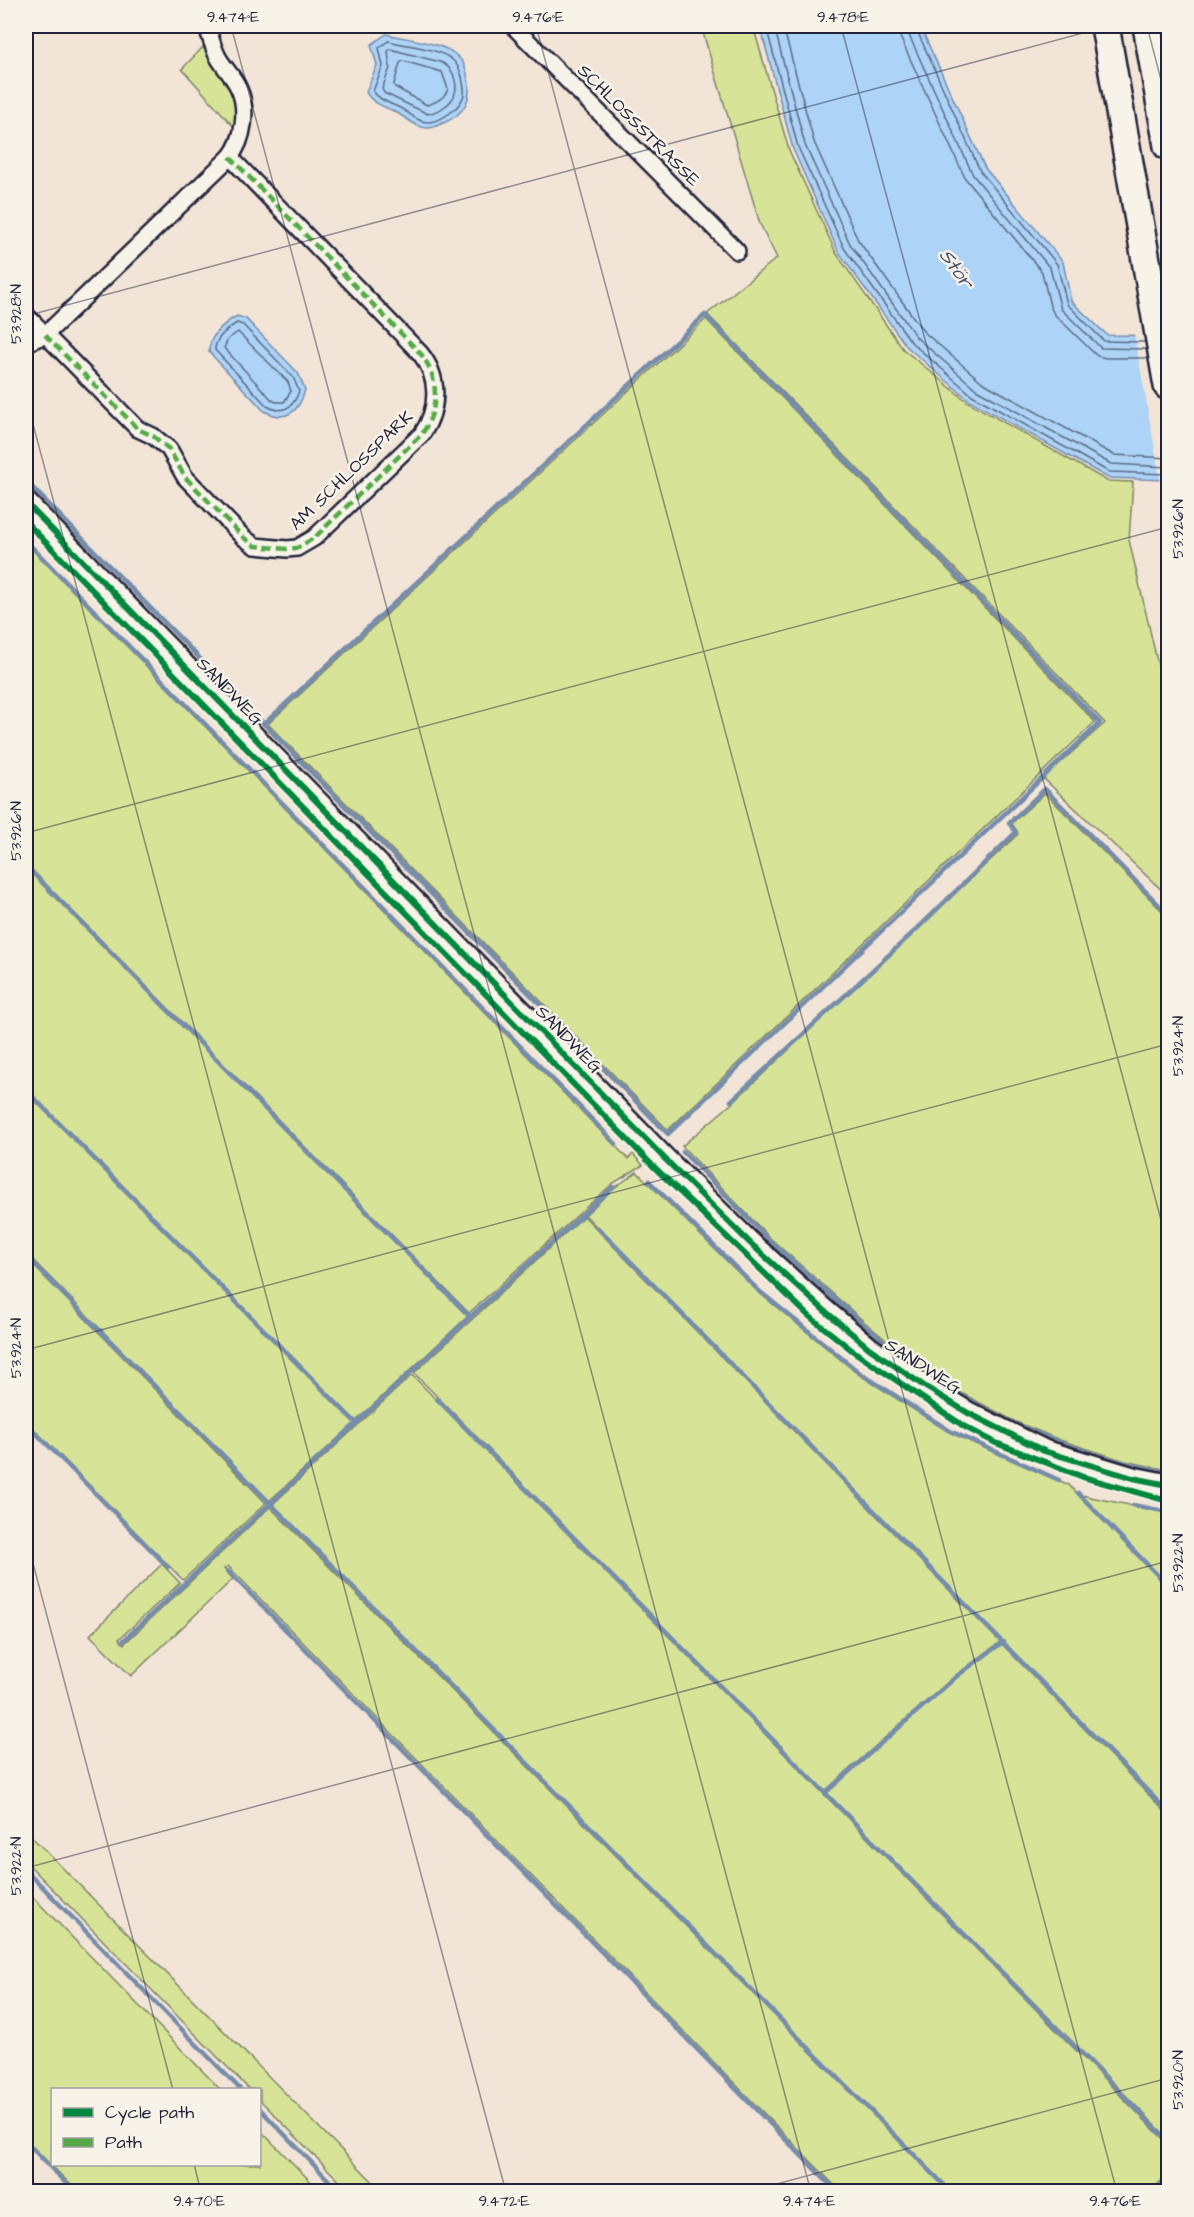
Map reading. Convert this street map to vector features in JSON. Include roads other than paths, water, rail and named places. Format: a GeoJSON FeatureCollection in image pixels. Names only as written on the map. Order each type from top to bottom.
{"type":"FeatureCollection","features":[{"type":"Feature","properties":{"kind":"highway"},"geometry":{"type":"LineString","coordinates":[[1105,26],[1168,386]]}},
{"type":"Feature","properties":{"kind":"highway"},"geometry":{"type":"LineString","coordinates":[[1147,26],[1168,146]]}},
{"type":"Feature","properties":{"kind":"street"},"geometry":{"type":"LineString","coordinates":[[26,343],[45,334],[230,157],[241,137],[242,96],[217,56],[207,26]]}},
{"type":"Feature","properties":{"kind":"street","name":"SCHLOSSSTRASSE"},"geometry":{"type":"LineString","coordinates":[[513,26],[737,251]]}},
{"type":"Feature","properties":{"kind":"street","name":"AM SCHLOSSPARK"},"geometry":{"type":"LineString","coordinates":[[26,315],[138,429],[153,436],[169,449],[185,477],[243,537],[255,546],[276,549],[297,548],[314,538],[422,434],[434,408],[435,388],[432,374],[428,363],[420,353],[230,157]]}},
{"type":"Feature","properties":{"kind":"street","name":"SANDWEG"},"geometry":{"type":"LineString","coordinates":[[26,503],[671,1164],[750,1243],[868,1348],[924,1386],[978,1418],[1044,1451],[1133,1478],[1168,1485]]}},
{"type":"Feature","properties":{"kind":"water","name":"Stör"},"geometry":{"type":"Polygon","coordinates":[[[760,26],[920,26],[985,168],[1063,262],[1071,301],[1107,335],[1168,336],[1168,480],[1108,478],[969,400],[907,347],[838,251],[793,149],[760,26]]]}},
{"type":"Feature","properties":{"kind":"water"},"geometry":{"type":"Polygon","coordinates":[[[386,34],[442,47],[460,59],[469,83],[468,98],[462,111],[434,127],[423,128],[369,96],[366,92],[377,65],[371,45],[386,34]]]}},
{"type":"Feature","properties":{"kind":"water"},"geometry":{"type":"Polygon","coordinates":[[[237,316],[246,319],[298,373],[305,390],[299,404],[290,413],[279,416],[264,411],[209,352],[214,335],[237,316]]]}},
{"type":"Feature","properties":{"kind":"waterway"},"geometry":{"type":"LineString","coordinates":[[705,315],[1100,723],[668,1134],[264,724],[705,315]]}},
{"type":"Feature","properties":{"kind":"waterway"},"geometry":{"type":"LineString","coordinates":[[26,481],[264,724]]}},
{"type":"Feature","properties":{"kind":"waterway"},"geometry":{"type":"LineString","coordinates":[[26,541],[616,1144]]}},
{"type":"Feature","properties":{"kind":"waterway"},"geometry":{"type":"LineString","coordinates":[[731,1101],[919,927],[1016,832],[1009,823],[1045,789],[1168,914]]}},
{"type":"Feature","properties":{"kind":"waterway"},"geometry":{"type":"LineString","coordinates":[[26,866],[470,1317]]}},
{"type":"Feature","properties":{"kind":"waterway"},"geometry":{"type":"LineString","coordinates":[[26,1090],[357,1424]]}},
{"type":"Feature","properties":{"kind":"waterway"},"geometry":{"type":"LineString","coordinates":[[683,1152],[769,1240],[866,1327],[924,1374]]}},
{"type":"Feature","properties":{"kind":"waterway"},"geometry":{"type":"LineString","coordinates":[[649,1181],[758,1290],[860,1373],[950,1431],[1059,1480]]}},
{"type":"Feature","properties":{"kind":"waterway"},"geometry":{"type":"LineString","coordinates":[[123,1641],[470,1317],[613,1187]]}},
{"type":"Feature","properties":{"kind":"waterway"},"geometry":{"type":"LineString","coordinates":[[598,1228],[1168,1812]]}},
{"type":"Feature","properties":{"kind":"waterway"},"geometry":{"type":"LineString","coordinates":[[26,1256],[951,2192]]}},
{"type":"Feature","properties":{"kind":"waterway"},"geometry":{"type":"LineString","coordinates":[[941,1384],[1034,1432],[1129,1464],[1168,1473]]}},
{"type":"Feature","properties":{"kind":"waterway"},"geometry":{"type":"LineString","coordinates":[[437,1399],[1168,2141]]}},
{"type":"Feature","properties":{"kind":"waterway"},"geometry":{"type":"LineString","coordinates":[[26,1423],[168,1567]]}},
{"type":"Feature","properties":{"kind":"waterway"},"geometry":{"type":"LineString","coordinates":[[1078,1493],[1168,1586]]}},
{"type":"Feature","properties":{"kind":"waterway"},"geometry":{"type":"LineString","coordinates":[[1133,1505],[1168,1512]]}},
{"type":"Feature","properties":{"kind":"waterway"},"geometry":{"type":"LineString","coordinates":[[228,1571],[837,2192]]}},
{"type":"Feature","properties":{"kind":"waterway"},"geometry":{"type":"LineString","coordinates":[[825,1793],[957,1676],[1003,1642]]}},
{"type":"Feature","properties":{"kind":"waterway"},"geometry":{"type":"LineString","coordinates":[[26,1870],[239,2088]]}},
{"type":"Feature","properties":{"kind":"waterway"},"geometry":{"type":"LineString","coordinates":[[261,2110],[340,2192]]}},
{"type":"Feature","properties":{"kind":"waterway"},"geometry":{"type":"LineString","coordinates":[[26,2142],[74,2192]]}},
{"type":"Feature","properties":{"kind":"waterway"},"geometry":{"type":"LineString","coordinates":[[1154,2192],[1168,2177]]}}]}
